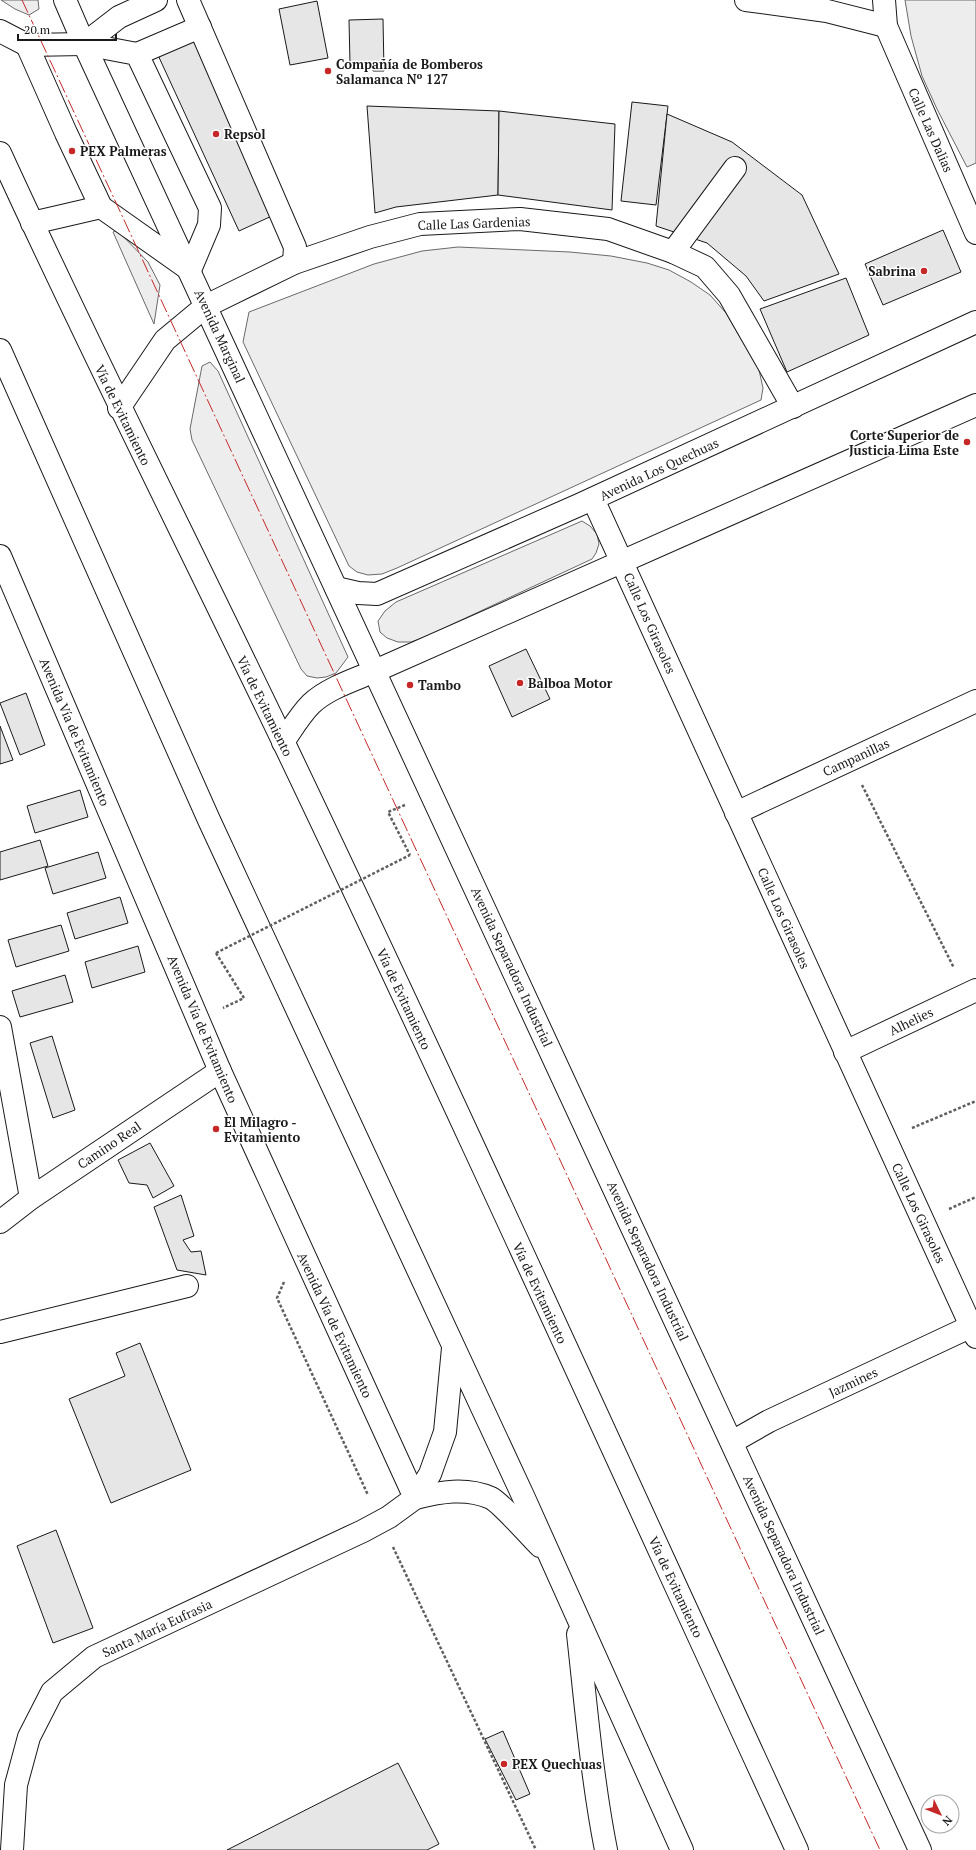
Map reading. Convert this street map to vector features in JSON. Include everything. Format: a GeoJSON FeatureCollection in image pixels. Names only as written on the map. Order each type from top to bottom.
{"type":"FeatureCollection","features":[{"type":"Feature","properties":{"kind":"main road","name":"Avenida Marginal"},"geometry":{"type":"LineString","coordinates":[[65,0],[84,44],[375,671]]}},
{"type":"Feature","properties":{"kind":"main road"},"geometry":{"type":"LineString","coordinates":[[84,44],[118,17],[156,0]]}},
{"type":"Feature","properties":{"kind":"main road"},"geometry":{"type":"LineString","coordinates":[[188,0],[295,247],[294,263]]}},
{"type":"Feature","properties":{"kind":"main road"},"geometry":{"type":"LineString","coordinates":[[746,0],[827,11],[886,26]]}},
{"type":"Feature","properties":{"kind":"main road","name":"Calle Las Dalias"},"geometry":{"type":"LineString","coordinates":[[884,0],[886,26],[976,234]]}},
{"type":"Feature","properties":{"kind":"main road"},"geometry":{"type":"LineString","coordinates":[[0,31],[27,45],[84,44],[137,54],[200,28]]}},
{"type":"Feature","properties":{"kind":"main road"},"geometry":{"type":"LineString","coordinates":[[27,45],[101,207],[190,270],[210,225],[210,208],[137,54]]}},
{"type":"Feature","properties":{"kind":"main road","name":"Vía de Evitamiento"},"geometry":{"type":"LineString","coordinates":[[0,153],[119,408],[283,742],[376,938],[797,1850]]}},
{"type":"Feature","properties":{"kind":"main road"},"geometry":{"type":"LineString","coordinates":[[673,252],[735,168]]}},
{"type":"Feature","properties":{"kind":"main road"},"geometry":{"type":"LineString","coordinates":[[32,223],[101,207]]}},
{"type":"Feature","properties":{"kind":"main road","name":"Calle Las Gardenias"},"geometry":{"type":"LineString","coordinates":[[119,408],[165,340],[206,306],[294,263],[370,237],[420,224],[520,219],[608,229],[673,252],[705,267],[729,295],[793,407]]}},
{"type":"Feature","properties":{"kind":"main road","name":"Avenida Los Quechuas"},"geometry":{"type":"LineString","coordinates":[[336,588],[358,593],[377,594],[593,499],[976,322]]}},
{"type":"Feature","properties":{"kind":"main road"},"geometry":{"type":"LineString","coordinates":[[0,350],[209,820],[550,1557],[682,1850]]}},
{"type":"Feature","properties":{"kind":"main road"},"geometry":{"type":"LineString","coordinates":[[283,742],[299,718],[312,704],[326,693],[976,405]]}},
{"type":"Feature","properties":{"kind":"main road","name":"Calle Los Girasoles"},"geometry":{"type":"LineString","coordinates":[[593,499],[974,1329]]}},
{"type":"Feature","properties":{"kind":"main road","name":"Avenida Vía de Evitamiento"},"geometry":{"type":"LineString","coordinates":[[0,556],[220,1071],[415,1498]]}},
{"type":"Feature","properties":{"kind":"main road","name":"Avenida Separadora Industrial"},"geometry":{"type":"LineString","coordinates":[[375,671],[920,1850]]}},
{"type":"Feature","properties":{"kind":"main road","name":"Campanillas"},"geometry":{"type":"LineString","coordinates":[[736,813],[976,701]]}},
{"type":"Feature","properties":{"kind":"main road","name":"Alhelies"},"geometry":{"type":"LineString","coordinates":[[846,1052],[972,992]]}},
{"type":"Feature","properties":{"kind":"main road"},"geometry":{"type":"LineString","coordinates":[[0,1027],[31,1198]]}},
{"type":"Feature","properties":{"kind":"main road","name":"Camino Real"},"geometry":{"type":"LineString","coordinates":[[0,1222],[31,1198],[220,1071]]}},
{"type":"Feature","properties":{"kind":"main road"},"geometry":{"type":"LineString","coordinates":[[0,1332],[187,1286]]}},
{"type":"Feature","properties":{"kind":"main road","name":"Jazmines"},"geometry":{"type":"LineString","coordinates":[[732,1442],[769,1421],[974,1329]]}},
{"type":"Feature","properties":{"kind":"main road"},"geometry":{"type":"LineString","coordinates":[[415,1498],[430,1474],[445,1432],[453,1346]]}},
{"type":"Feature","properties":{"kind":"main road"},"geometry":{"type":"LineString","coordinates":[[415,1498],[442,1492],[469,1491],[492,1499],[550,1557]]}},
{"type":"Feature","properties":{"kind":"main road","name":"Santa María Eufrasia"},"geometry":{"type":"LineString","coordinates":[[12,1850],[16,1785],[29,1737],[52,1692],[94,1657],[363,1531],[381,1521],[415,1498]]}},
{"type":"Feature","properties":{"kind":"main road"},"geometry":{"type":"LineString","coordinates":[[576,1615],[590,1745],[606,1850]]}},
{"type":"Feature","properties":{"kind":"path"},"geometry":{"type":"LineString","coordinates":[[850,760],[972,992]]}},
{"type":"Feature","properties":{"kind":"path"},"geometry":{"type":"LineString","coordinates":[[244,998],[216,953],[410,856],[388,812]]}},
{"type":"Feature","properties":{"kind":"path"},"geometry":{"type":"LineString","coordinates":[[886,1139],[976,1101]]}},
{"type":"Feature","properties":{"kind":"path"},"geometry":{"type":"LineString","coordinates":[[300,1246],[277,1298],[536,1850]]}},
{"type":"Feature","properties":{"kind":"shaded area"},"geometry":{"type":"Polygon","coordinates":[[[1,0],[38,0],[39,9],[29,15],[15,9],[1,0]]]}},
{"type":"Feature","properties":{"kind":"shaded area"},"geometry":{"type":"Polygon","coordinates":[[[905,0],[976,0],[976,163],[967,167],[922,76],[911,36],[905,0]]]}},
{"type":"Feature","properties":{"kind":"shaded area"},"geometry":{"type":"Polygon","coordinates":[[[117,230],[148,262],[160,285],[154,324],[113,232],[117,230]]]}},
{"type":"Feature","properties":{"kind":"shaded area"},"geometry":{"type":"Polygon","coordinates":[[[458,247],[570,252],[611,256],[647,263],[669,270],[691,282],[710,295],[726,313],[759,370],[763,388],[761,400],[397,568],[382,574],[368,575],[357,572],[349,566],[243,342],[249,312],[374,264],[422,251],[458,247]]]}},
{"type":"Feature","properties":{"kind":"shaded area"},"geometry":{"type":"Polygon","coordinates":[[[210,362],[218,371],[348,657],[336,673],[326,677],[317,678],[307,676],[301,669],[192,440],[190,429],[202,366],[210,362]]]}},
{"type":"Feature","properties":{"kind":"shaded area"},"geometry":{"type":"Polygon","coordinates":[[[582,521],[590,526],[597,534],[599,544],[592,559],[425,637],[411,642],[398,642],[387,638],[380,632],[378,621],[385,611],[396,602],[582,521]]]}},
{"type":"Feature","properties":{"kind":"building"},"geometry":{"type":"Polygon","coordinates":[[[317,1],[328,58],[290,65],[279,9],[317,1]]]}},
{"type":"Feature","properties":{"kind":"building"},"geometry":{"type":"Polygon","coordinates":[[[383,19],[384,71],[373,71],[373,63],[350,64],[349,20],[383,19]]]}},
{"type":"Feature","properties":{"kind":"building","name":"Repsol"},"geometry":{"type":"Polygon","coordinates":[[[192,37],[274,215],[239,231],[157,53],[192,37]]]}},
{"type":"Feature","properties":{"kind":"building"},"geometry":{"type":"Polygon","coordinates":[[[632,102],[668,106],[656,205],[621,201],[632,102]]]}},
{"type":"Feature","properties":{"kind":"building"},"geometry":{"type":"Polygon","coordinates":[[[367,106],[499,111],[498,195],[396,207],[375,213],[367,106]]]}},
{"type":"Feature","properties":{"kind":"building"},"geometry":{"type":"Polygon","coordinates":[[[499,111],[615,124],[612,210],[498,195],[499,111]]]}},
{"type":"Feature","properties":{"kind":"building"},"geometry":{"type":"Polygon","coordinates":[[[667,114],[732,142],[802,195],[839,274],[764,301],[746,276],[707,243],[656,226],[667,114]]]}},
{"type":"Feature","properties":{"kind":"building"},"geometry":{"type":"Polygon","coordinates":[[[943,230],[961,272],[883,305],[865,264],[943,230]]]}},
{"type":"Feature","properties":{"kind":"building"},"geometry":{"type":"Polygon","coordinates":[[[846,278],[869,335],[787,372],[760,309],[846,278]]]}},
{"type":"Feature","properties":{"kind":"building","name":"Balboa Motor"},"geometry":{"type":"Polygon","coordinates":[[[526,649],[550,699],[512,717],[489,666],[526,649]]]}},
{"type":"Feature","properties":{"kind":"building"},"geometry":{"type":"Polygon","coordinates":[[[26,693],[45,745],[20,755],[0,703],[26,693]]]}},
{"type":"Feature","properties":{"kind":"building"},"geometry":{"type":"Polygon","coordinates":[[[0,726],[13,760],[0,764],[0,726]]]}},
{"type":"Feature","properties":{"kind":"building"},"geometry":{"type":"Polygon","coordinates":[[[80,790],[88,817],[35,833],[27,806],[80,790]]]}},
{"type":"Feature","properties":{"kind":"building"},"geometry":{"type":"Polygon","coordinates":[[[40,840],[48,866],[0,880],[0,852],[40,840]]]}},
{"type":"Feature","properties":{"kind":"building"},"geometry":{"type":"Polygon","coordinates":[[[98,852],[106,878],[53,894],[45,868],[98,852]]]}},
{"type":"Feature","properties":{"kind":"building"},"geometry":{"type":"Polygon","coordinates":[[[120,897],[128,923],[75,939],[67,913],[120,897]]]}},
{"type":"Feature","properties":{"kind":"building"},"geometry":{"type":"Polygon","coordinates":[[[61,925],[69,951],[16,967],[8,940],[61,925]]]}},
{"type":"Feature","properties":{"kind":"building"},"geometry":{"type":"Polygon","coordinates":[[[138,946],[145,972],[92,988],[85,962],[138,946]]]}},
{"type":"Feature","properties":{"kind":"building"},"geometry":{"type":"Polygon","coordinates":[[[65,975],[73,1002],[20,1017],[12,991],[65,975]]]}},
{"type":"Feature","properties":{"kind":"building"},"geometry":{"type":"Polygon","coordinates":[[[52,1036],[75,1110],[53,1118],[30,1043],[52,1036]]]}},
{"type":"Feature","properties":{"kind":"building"},"geometry":{"type":"Polygon","coordinates":[[[150,1143],[174,1186],[153,1198],[147,1185],[129,1183],[118,1160],[150,1143]]]}},
{"type":"Feature","properties":{"kind":"building"},"geometry":{"type":"Polygon","coordinates":[[[181,1195],[194,1236],[183,1240],[191,1252],[201,1251],[206,1275],[177,1270],[154,1207],[181,1195]]]}},
{"type":"Feature","properties":{"kind":"building"},"geometry":{"type":"Polygon","coordinates":[[[140,1343],[191,1470],[111,1503],[69,1399],[125,1376],[116,1353],[140,1343]]]}},
{"type":"Feature","properties":{"kind":"building"},"geometry":{"type":"Polygon","coordinates":[[[56,1530],[93,1628],[53,1643],[17,1546],[56,1530]]]}},
{"type":"Feature","properties":{"kind":"building"},"geometry":{"type":"Polygon","coordinates":[[[503,1731],[530,1794],[516,1800],[485,1739],[503,1731]]]}},
{"type":"Feature","properties":{"kind":"building"},"geometry":{"type":"Polygon","coordinates":[[[398,1763],[439,1844],[427,1850],[227,1850],[398,1763]]]}},
{"type":"Feature","properties":{"kind":"power"},"geometry":{"type":"LineString","coordinates":[[22,0],[880,1850]]}},
{"type":"Feature","properties":{"kind":"place","name":"Compañía de Bomberos Salamanca Nº 127"},"geometry":{"type":"Point","coordinates":[328,71]}},
{"type":"Feature","properties":{"kind":"place","name":"Repsol"},"geometry":{"type":"Point","coordinates":[216,134]}},
{"type":"Feature","properties":{"kind":"place","name":"PEX Palmeras"},"geometry":{"type":"Point","coordinates":[72,151]}},
{"type":"Feature","properties":{"kind":"place","name":"Sabrina"},"geometry":{"type":"Point","coordinates":[924,271]}},
{"type":"Feature","properties":{"kind":"place","name":"Corte Superior de Justicia Lima Este"},"geometry":{"type":"Point","coordinates":[967,442]}},
{"type":"Feature","properties":{"kind":"place","name":"Balboa Motor"},"geometry":{"type":"Point","coordinates":[520,683]}},
{"type":"Feature","properties":{"kind":"place","name":"Tambo"},"geometry":{"type":"Point","coordinates":[410,685]}},
{"type":"Feature","properties":{"kind":"place","name":"El Milagro - Evitamiento"},"geometry":{"type":"Point","coordinates":[216,1129]}},
{"type":"Feature","properties":{"kind":"place","name":"PEX Quechuas"},"geometry":{"type":"Point","coordinates":[504,1764]}}]}
